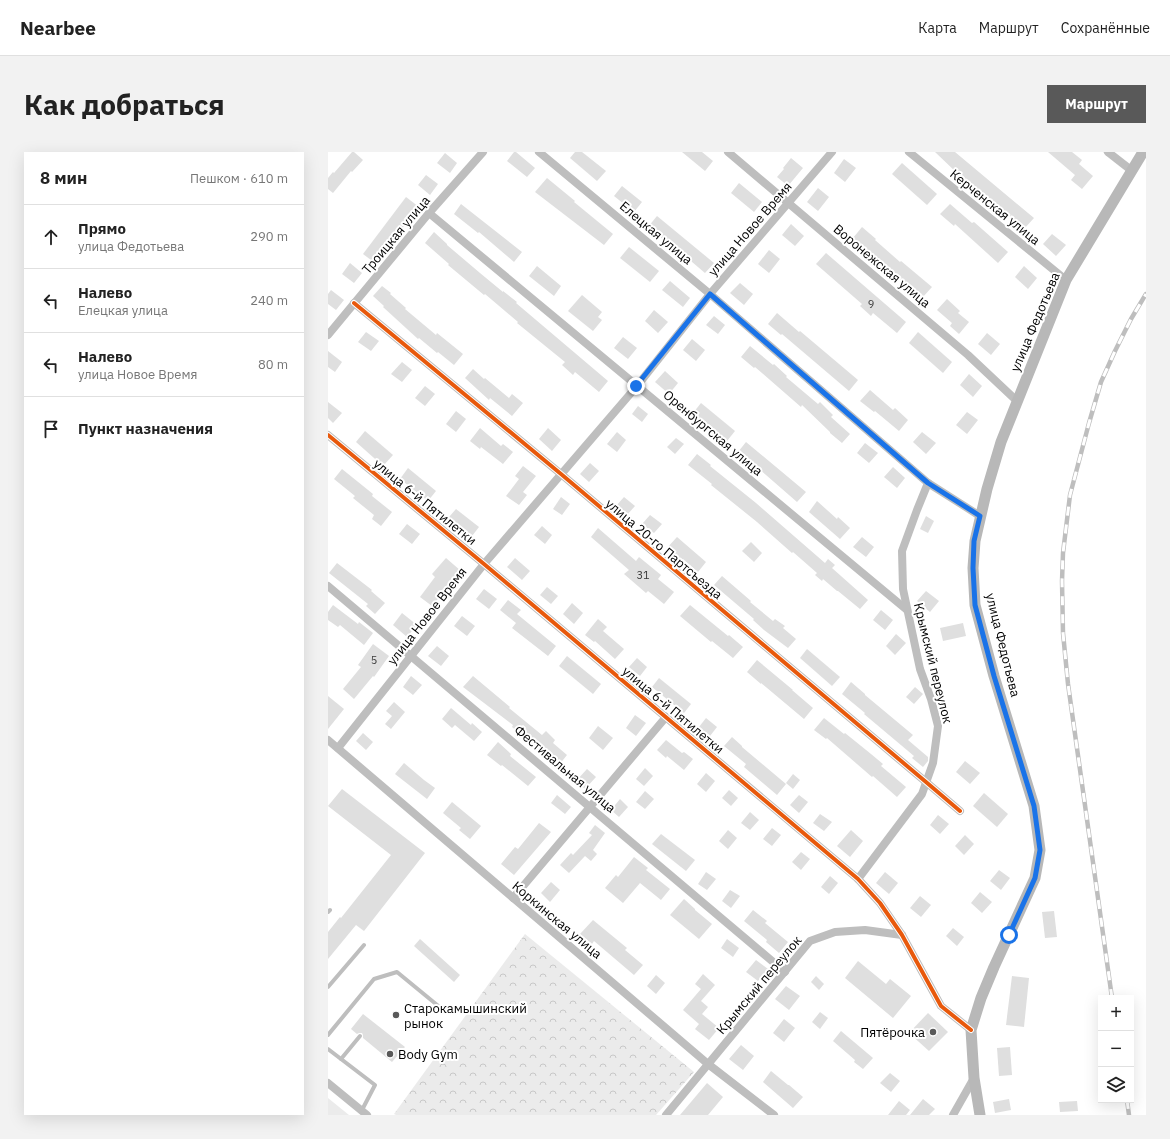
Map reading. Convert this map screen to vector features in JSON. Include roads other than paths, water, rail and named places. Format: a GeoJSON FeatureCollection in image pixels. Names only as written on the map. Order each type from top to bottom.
{"type":"FeatureCollection","features":[{"type":"Feature","properties":{"kind":"main road","name":"улица Федотьева"},"geometry":{"type":"LineString","coordinates":[[980,1115],[974,1078],[971,1030],[981,998],[994,967],[1035,878],[1040,850],[1034,806],[994,676],[975,605],[973,568],[974,541],[1001,442],[1066,280],[1143,152]]}},
{"type":"Feature","properties":{"kind":"street","name":"Троицкая улица"},"geometry":{"type":"LineString","coordinates":[[328,335],[429,213],[483,152]]}},
{"type":"Feature","properties":{"kind":"street","name":"Елецкая улица"},"geometry":{"type":"LineString","coordinates":[[539,152],[710,294],[928,483],[980,516]]}},
{"type":"Feature","properties":{"kind":"street","name":"Воронежская улица"},"geometry":{"type":"LineString","coordinates":[[728,152],[968,355],[1018,401]]}},
{"type":"Feature","properties":{"kind":"street","name":"улица Новое Время"},"geometry":{"type":"LineString","coordinates":[[338,748],[484,564],[636,386],[710,294],[832,152]]}},
{"type":"Feature","properties":{"kind":"street","name":"Керченская улица"},"geometry":{"type":"LineString","coordinates":[[909,152],[1066,280]]}},
{"type":"Feature","properties":{"kind":"street"},"geometry":{"type":"LineString","coordinates":[[1108,152],[1132,170]]}},
{"type":"Feature","properties":{"kind":"street","name":"Оренбургская улица"},"geometry":{"type":"LineString","coordinates":[[429,213],[907,610]]}},
{"type":"Feature","properties":{"kind":"street","name":"улица 20-го Партсъезда"},"geometry":{"type":"LineString","coordinates":[[354,303],[561,474],[960,811]]}},
{"type":"Feature","properties":{"kind":"street","name":"улица 6-й Пятилетки"},"geometry":{"type":"LineString","coordinates":[[328,436],[484,564],[858,879],[880,903],[902,935],[941,1006],[971,1030]]}},
{"type":"Feature","properties":{"kind":"street","name":"Крымский переулок"},"geometry":{"type":"LineString","coordinates":[[858,879],[922,794],[933,763],[938,726],[931,699],[920,669],[907,610],[903,589],[902,551],[928,483]]}},
{"type":"Feature","properties":{"kind":"street","name":"Фестивальная улица"},"geometry":{"type":"LineString","coordinates":[[328,586],[785,972]]}},
{"type":"Feature","properties":{"kind":"street"},"geometry":{"type":"LineString","coordinates":[[513,898],[666,717]]}},
{"type":"Feature","properties":{"kind":"street","name":"Коркинская улица"},"geometry":{"type":"LineString","coordinates":[[328,740],[708,1064],[774,1115]]}},
{"type":"Feature","properties":{"kind":"street","name":"Крымский переулок"},"geometry":{"type":"LineString","coordinates":[[666,1115],[810,941],[835,932],[865,930],[902,935]]}},
{"type":"Feature","properties":{"kind":"street"},"geometry":{"type":"LineString","coordinates":[[953,1115],[974,1078]]}},
{"type":"Feature","properties":{"kind":"street"},"geometry":{"type":"LineString","coordinates":[[328,1083],[364,1113]]}},
{"type":"Feature","properties":{"kind":"lane"},"geometry":{"type":"LineString","coordinates":[[328,987],[364,945]]}},
{"type":"Feature","properties":{"kind":"lane"},"geometry":{"type":"LineString","coordinates":[[328,1035],[374,980],[397,972],[442,1009]]}},
{"type":"Feature","properties":{"kind":"lane"},"geometry":{"type":"LineString","coordinates":[[341,1059],[360,1036]]}},
{"type":"Feature","properties":{"kind":"lane"},"geometry":{"type":"LineString","coordinates":[[328,1048],[375,1085],[364,1113]]}},
{"type":"Feature","properties":{"kind":"railway"},"geometry":{"type":"LineString","coordinates":[[1112,995],[1068,684],[1063,633],[1063,553],[1070,495],[1101,382],[1131,319],[1146,294]]}},
{"type":"Feature","properties":{"kind":"railway"},"geometry":{"type":"LineString","coordinates":[[1127,1103],[1129,1115]]}},
{"type":"Feature","properties":{"kind":"place","name":"Старокамышинский рынок"},"geometry":{"type":"Point","coordinates":[396,1015]}},
{"type":"Feature","properties":{"kind":"place","name":"Пятёрочка"},"geometry":{"type":"Point","coordinates":[933,1032]}},
{"type":"Feature","properties":{"kind":"place","name":"Body Gym"},"geometry":{"type":"Point","coordinates":[390,1054]}}]}
